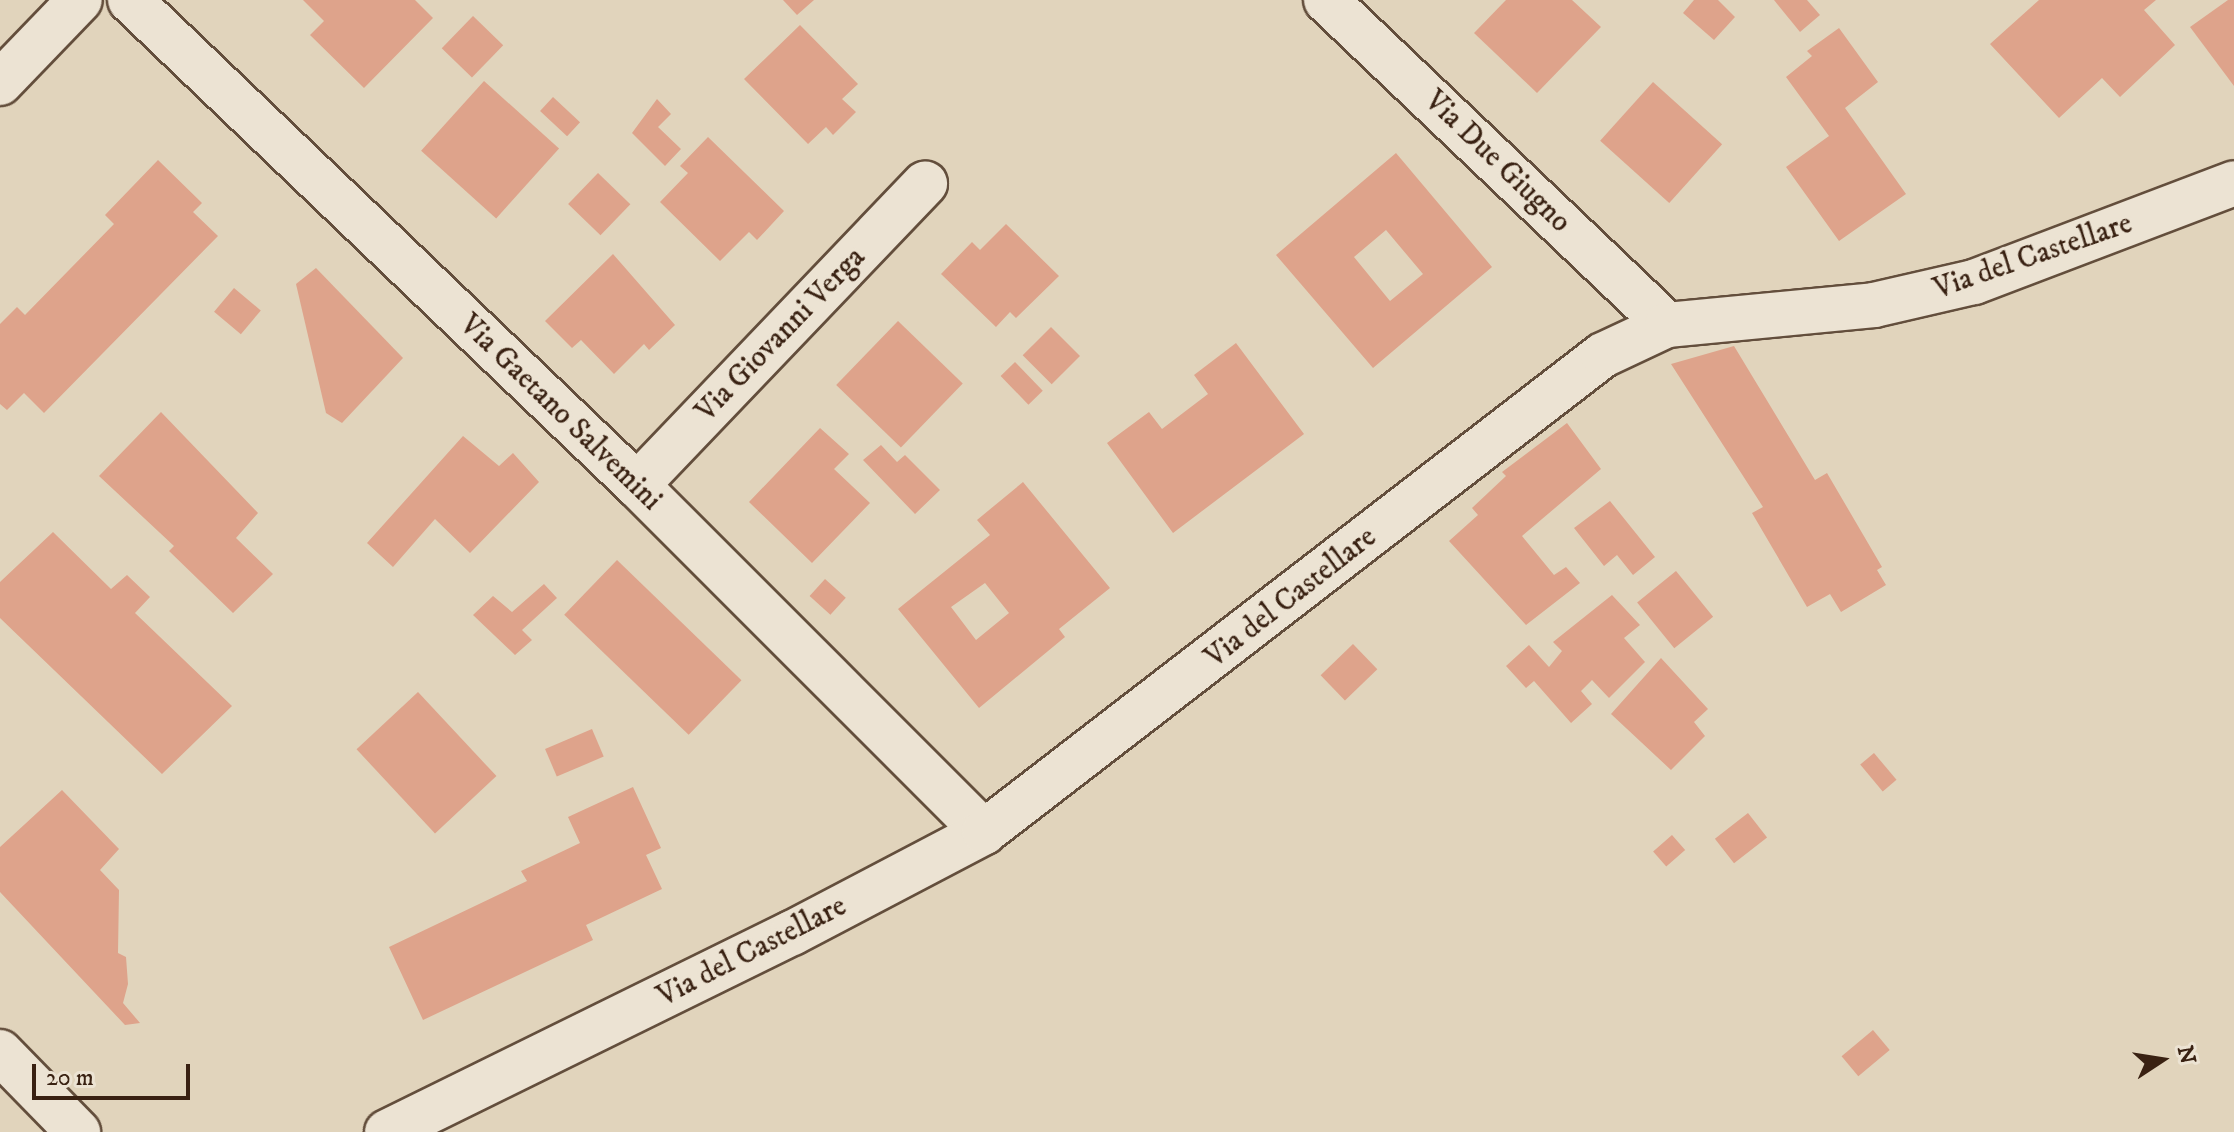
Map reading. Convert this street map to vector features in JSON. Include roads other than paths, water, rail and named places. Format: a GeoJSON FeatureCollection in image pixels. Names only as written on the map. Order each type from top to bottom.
{"type":"FeatureCollection","features":[{"type":"Feature","properties":{"kind":"street"},"geometry":{"type":"LineString","coordinates":[[0,83],[80,0]]}},
{"type":"Feature","properties":{"kind":"street","name":"Via Gaetano Salvemini"},"geometry":{"type":"LineString","coordinates":[[130,0],[637,485],[984,832]]}},
{"type":"Feature","properties":{"kind":"street","name":"Via Due Giugno"},"geometry":{"type":"LineString","coordinates":[[1326,0],[1667,325]]}},
{"type":"Feature","properties":{"kind":"street","name":"Via del Castellare"},"geometry":{"type":"LineString","coordinates":[[387,1132],[792,933],[984,832],[1603,355],[1667,325],[1874,305],[1974,282],[2234,183]]}},
{"type":"Feature","properties":{"kind":"street","name":"Via Giovanni Verga"},"geometry":{"type":"LineString","coordinates":[[637,485],[925,184]]}},
{"type":"Feature","properties":{"kind":"street"},"geometry":{"type":"LineString","coordinates":[[0,1052],[78,1132]]}}]}
